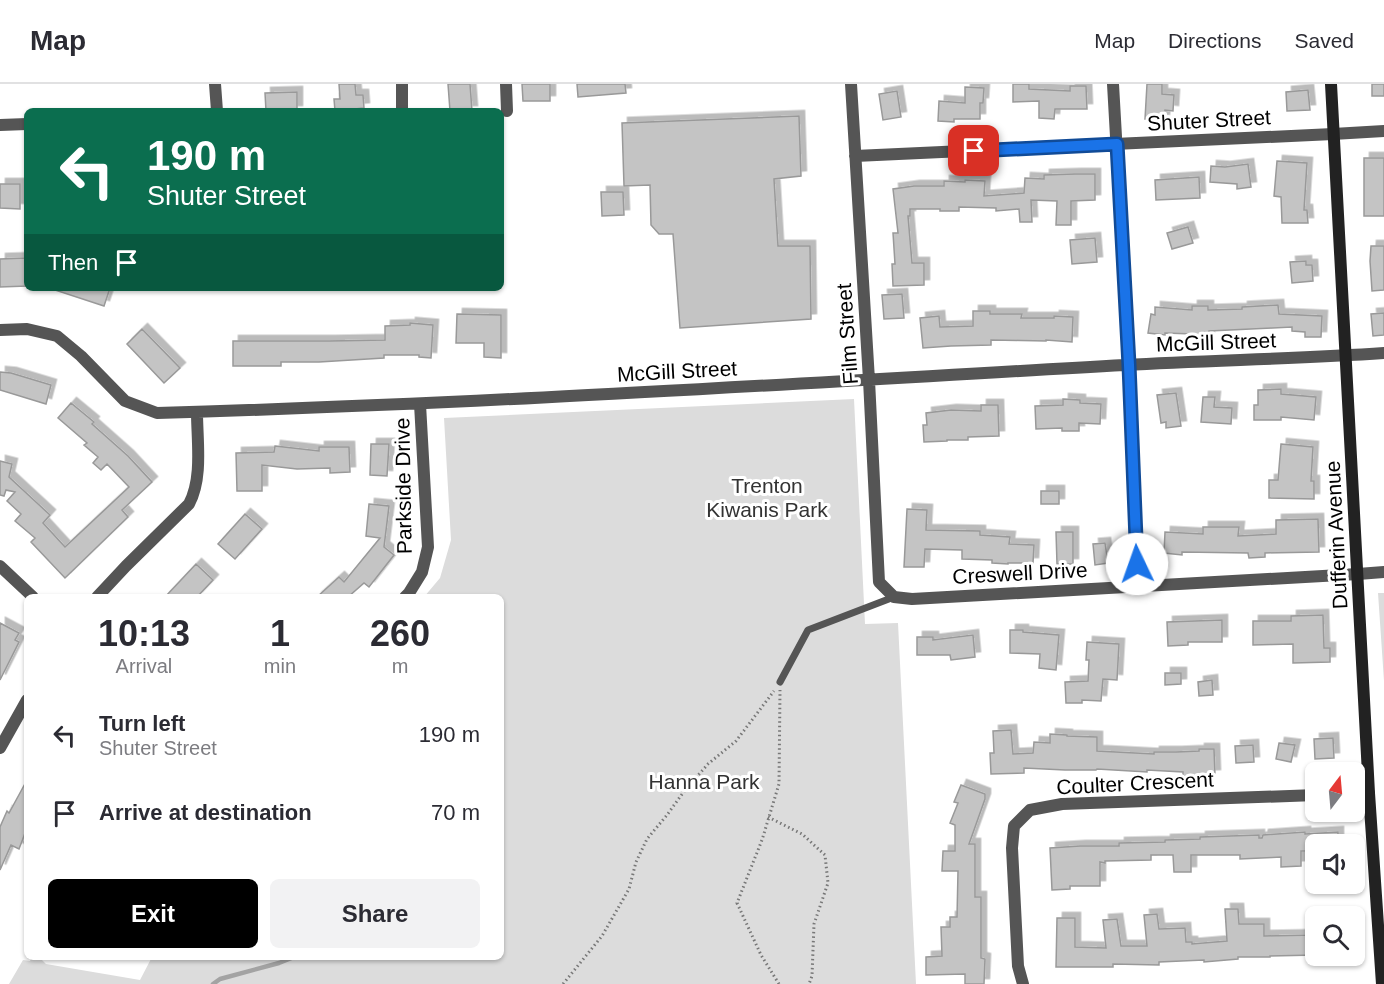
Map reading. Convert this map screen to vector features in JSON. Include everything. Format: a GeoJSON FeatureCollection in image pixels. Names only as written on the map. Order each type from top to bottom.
{"type":"FeatureCollection","features":[{"type":"Feature","properties":{"kind":"main road","name":"Dufferin Avenue"},"geometry":{"type":"LineString","coordinates":[[1331,84],[1369,792],[1382,984]]}},
{"type":"Feature","properties":{"kind":"street"},"geometry":{"type":"LineString","coordinates":[[215,84],[217,108]]}},
{"type":"Feature","properties":{"kind":"street"},"geometry":{"type":"LineString","coordinates":[[402,84],[402,108]]}},
{"type":"Feature","properties":{"kind":"street"},"geometry":{"type":"LineString","coordinates":[[506,84],[507,111]]}},
{"type":"Feature","properties":{"kind":"street","name":"Film Street"},"geometry":{"type":"LineString","coordinates":[[851,84],[879,582],[894,597]]}},
{"type":"Feature","properties":{"kind":"street"},"geometry":{"type":"LineString","coordinates":[[1113,84],[1129,365],[1138,586]]}},
{"type":"Feature","properties":{"kind":"street"},"geometry":{"type":"LineString","coordinates":[[0,125],[24,124]]}},
{"type":"Feature","properties":{"kind":"street","name":"Shuter Street"},"geometry":{"type":"LineString","coordinates":[[855,156],[1384,130]]}},
{"type":"Feature","properties":{"kind":"street","name":"McGill Street"},"geometry":{"type":"LineString","coordinates":[[0,330],[27,329],[57,336],[81,356],[126,401],[157,413],[420,404],[1384,353]]}},
{"type":"Feature","properties":{"kind":"street","name":"Parkside Drive"},"geometry":{"type":"LineString","coordinates":[[408,594],[422,572],[428,547],[420,404]]}},
{"type":"Feature","properties":{"kind":"street"},"geometry":{"type":"LineString","coordinates":[[100,594],[189,504],[195,493],[198,464],[197,412]]}},
{"type":"Feature","properties":{"kind":"street"},"geometry":{"type":"LineString","coordinates":[[0,566],[30,594]]}},
{"type":"Feature","properties":{"kind":"street","name":"Creswell Drive"},"geometry":{"type":"LineString","coordinates":[[894,597],[912,599],[1384,572]]}},
{"type":"Feature","properties":{"kind":"street"},"geometry":{"type":"LineString","coordinates":[[0,748],[24,705]]}},
{"type":"Feature","properties":{"kind":"street"},"geometry":{"type":"LineString","coordinates":[[1365,792],[1369,792]]}},
{"type":"Feature","properties":{"kind":"street","name":"Coulter Crescent"},"geometry":{"type":"LineString","coordinates":[[1023,984],[1018,966],[1012,848],[1014,826],[1030,810],[1062,804],[1305,795]]}},
{"type":"Feature","properties":{"kind":"lane"},"geometry":{"type":"LineString","coordinates":[[780,682],[808,630],[894,597]]}},
{"type":"Feature","properties":{"kind":"path"},"geometry":{"type":"LineString","coordinates":[[779,984],[761,955],[737,903],[762,840],[779,784],[780,682]]}},
{"type":"Feature","properties":{"kind":"path"},"geometry":{"type":"LineString","coordinates":[[563,984],[602,936],[629,889],[636,862],[647,839],[684,790],[708,764],[736,741],[780,682]]}},
{"type":"Feature","properties":{"kind":"path"},"geometry":{"type":"LineString","coordinates":[[768,817],[802,834],[825,855],[828,883],[814,924],[812,976],[808,984]]}},
{"type":"Feature","properties":{"kind":"green space","name":"Hanna Park"},"geometry":{"type":"Polygon","coordinates":[[[854,399],[865,624],[898,623],[916,984],[9,984],[23,960],[42,960],[46,964],[140,980],[150,960],[504,960],[504,594],[427,594],[440,578],[451,540],[444,418],[854,399]]]}},
{"type":"Feature","properties":{"kind":"green space"},"geometry":{"type":"Polygon","coordinates":[[[1378,593],[1384,593],[1384,681],[1378,593]]]}},
{"type":"Feature","properties":{"kind":"building"},"geometry":{"type":"Polygon","coordinates":[[[339,84],[355,84],[356,95],[363,95],[364,108],[335,108],[334,99],[340,99],[339,84]]]}},
{"type":"Feature","properties":{"kind":"building"},"geometry":{"type":"Polygon","coordinates":[[[448,84],[470,84],[472,108],[450,108],[448,84]]]}},
{"type":"Feature","properties":{"kind":"building"},"geometry":{"type":"Polygon","coordinates":[[[522,84],[550,84],[550,101],[523,101],[522,84]]]}},
{"type":"Feature","properties":{"kind":"building"},"geometry":{"type":"Polygon","coordinates":[[[577,84],[625,84],[626,93],[578,97],[577,84]]]}},
{"type":"Feature","properties":{"kind":"building"},"geometry":{"type":"Polygon","coordinates":[[[1013,84],[1029,84],[1029,89],[1070,91],[1070,86],[1086,86],[1087,109],[1055,109],[1054,119],[1039,118],[1039,101],[1013,102],[1013,84]]]}},
{"type":"Feature","properties":{"kind":"building"},"geometry":{"type":"Polygon","coordinates":[[[1147,84],[1162,84],[1162,94],[1174,95],[1173,111],[1165,110],[1164,120],[1145,119],[1147,84]]]}},
{"type":"Feature","properties":{"kind":"building"},"geometry":{"type":"Polygon","coordinates":[[[1372,84],[1384,84],[1384,96],[1372,96],[1372,84]]]}},
{"type":"Feature","properties":{"kind":"building"},"geometry":{"type":"Polygon","coordinates":[[[965,87],[984,88],[983,103],[980,103],[980,119],[938,121],[939,101],[965,103],[965,87]]]}},
{"type":"Feature","properties":{"kind":"building"},"geometry":{"type":"Polygon","coordinates":[[[1308,90],[1310,110],[1287,111],[1286,92],[1308,90]]]}},
{"type":"Feature","properties":{"kind":"building"},"geometry":{"type":"Polygon","coordinates":[[[897,91],[901,117],[883,120],[879,94],[897,91]]]}},
{"type":"Feature","properties":{"kind":"building"},"geometry":{"type":"Polygon","coordinates":[[[297,92],[297,108],[266,108],[265,93],[297,92]]]}},
{"type":"Feature","properties":{"kind":"building"},"geometry":{"type":"Polygon","coordinates":[[[799,116],[801,176],[774,179],[778,246],[810,246],[811,319],[680,328],[673,234],[659,234],[651,225],[650,185],[624,186],[622,123],[799,116]]]}},
{"type":"Feature","properties":{"kind":"building"},"geometry":{"type":"Polygon","coordinates":[[[1364,158],[1384,158],[1384,216],[1364,216],[1364,158]]]}},
{"type":"Feature","properties":{"kind":"building"},"geometry":{"type":"Polygon","coordinates":[[[1277,161],[1307,163],[1304,210],[1307,210],[1308,223],[1282,223],[1281,197],[1274,196],[1277,161]]]}},
{"type":"Feature","properties":{"kind":"building"},"geometry":{"type":"Polygon","coordinates":[[[1248,164],[1251,187],[1237,189],[1237,184],[1210,182],[1211,166],[1248,164]]]}},
{"type":"Feature","properties":{"kind":"building"},"geometry":{"type":"Polygon","coordinates":[[[1095,174],[1095,200],[1071,201],[1071,225],[1056,225],[1057,201],[1031,200],[1032,222],[1020,222],[1019,209],[996,211],[996,208],[959,207],[959,211],[940,211],[940,209],[910,209],[910,216],[908,216],[912,263],[924,263],[924,285],[893,286],[892,264],[895,264],[893,233],[898,233],[893,189],[944,186],[944,181],[985,181],[984,196],[1024,193],[1025,178],[1044,179],[1044,175],[1095,174]]]}},
{"type":"Feature","properties":{"kind":"building"},"geometry":{"type":"Polygon","coordinates":[[[1199,177],[1200,198],[1156,200],[1155,180],[1199,177]]]}},
{"type":"Feature","properties":{"kind":"building"},"geometry":{"type":"Polygon","coordinates":[[[0,184],[20,184],[20,209],[0,208],[0,184]]]}},
{"type":"Feature","properties":{"kind":"building"},"geometry":{"type":"Polygon","coordinates":[[[601,192],[623,192],[624,215],[602,216],[601,192]]]}},
{"type":"Feature","properties":{"kind":"building"},"geometry":{"type":"Polygon","coordinates":[[[1188,227],[1193,243],[1172,249],[1167,233],[1188,227]]]}},
{"type":"Feature","properties":{"kind":"building"},"geometry":{"type":"Polygon","coordinates":[[[1095,238],[1097,262],[1072,264],[1070,240],[1095,238]]]}},
{"type":"Feature","properties":{"kind":"building"},"geometry":{"type":"Polygon","coordinates":[[[1371,246],[1384,246],[1384,290],[1372,291],[1371,246]]]}},
{"type":"Feature","properties":{"kind":"building"},"geometry":{"type":"Polygon","coordinates":[[[24,258],[24,286],[0,287],[0,259],[24,258]]]}},
{"type":"Feature","properties":{"kind":"building"},"geometry":{"type":"Polygon","coordinates":[[[1306,261],[1306,265],[1312,265],[1313,281],[1292,283],[1290,262],[1306,261]]]}},
{"type":"Feature","properties":{"kind":"building"},"geometry":{"type":"Polygon","coordinates":[[[58,291],[109,291],[104,306],[58,291]]]}},
{"type":"Feature","properties":{"kind":"building"},"geometry":{"type":"Polygon","coordinates":[[[902,294],[904,318],[884,319],[882,295],[902,294]]]}},
{"type":"Feature","properties":{"kind":"building"},"geometry":{"type":"Polygon","coordinates":[[[1278,305],[1279,314],[1322,316],[1321,337],[1305,337],[1305,332],[1292,331],[1292,327],[1209,331],[1209,337],[1193,337],[1193,334],[1148,333],[1151,314],[1155,315],[1155,307],[1192,310],[1192,306],[1208,306],[1208,310],[1278,305]]]}},
{"type":"Feature","properties":{"kind":"building"},"geometry":{"type":"Polygon","coordinates":[[[973,311],[990,311],[990,314],[1022,314],[1021,318],[1073,317],[1072,342],[991,340],[991,345],[923,348],[920,318],[939,316],[940,327],[973,326],[973,311]]]}},
{"type":"Feature","properties":{"kind":"building"},"geometry":{"type":"Polygon","coordinates":[[[1384,313],[1384,335],[1373,336],[1371,314],[1384,313]]]}},
{"type":"Feature","properties":{"kind":"building"},"geometry":{"type":"Polygon","coordinates":[[[457,314],[501,315],[501,358],[484,357],[484,343],[456,343],[457,314]]]}},
{"type":"Feature","properties":{"kind":"building"},"geometry":{"type":"Polygon","coordinates":[[[410,323],[433,325],[431,358],[419,357],[419,355],[384,355],[384,358],[281,362],[281,366],[233,366],[233,341],[385,340],[385,326],[410,325],[410,323]]]}},
{"type":"Feature","properties":{"kind":"building"},"geometry":{"type":"Polygon","coordinates":[[[142,329],[180,368],[164,383],[127,344],[142,329]]]}},
{"type":"Feature","properties":{"kind":"building"},"geometry":{"type":"Polygon","coordinates":[[[0,372],[51,385],[46,404],[0,390],[0,372]]]}},
{"type":"Feature","properties":{"kind":"building"},"geometry":{"type":"Polygon","coordinates":[[[1281,389],[1281,394],[1316,397],[1314,420],[1281,417],[1281,420],[1254,420],[1254,405],[1258,405],[1258,390],[1281,389]]]}},
{"type":"Feature","properties":{"kind":"building"},"geometry":{"type":"Polygon","coordinates":[[[1176,393],[1181,426],[1166,428],[1166,422],[1161,423],[1157,395],[1176,393]]]}},
{"type":"Feature","properties":{"kind":"building"},"geometry":{"type":"Polygon","coordinates":[[[1203,397],[1215,397],[1214,407],[1232,408],[1231,424],[1201,422],[1203,397]]]}},
{"type":"Feature","properties":{"kind":"building"},"geometry":{"type":"Polygon","coordinates":[[[1063,399],[1101,404],[1100,424],[1079,423],[1079,431],[1062,431],[1062,428],[1036,429],[1035,406],[1063,405],[1063,399]]]}},
{"type":"Feature","properties":{"kind":"building"},"geometry":{"type":"Polygon","coordinates":[[[71,403],[94,422],[92,424],[128,456],[152,482],[122,510],[128,517],[65,578],[31,542],[35,538],[15,521],[21,514],[7,501],[15,492],[6,490],[4,496],[0,495],[0,461],[12,464],[9,477],[50,515],[43,523],[65,547],[129,487],[107,464],[101,470],[93,463],[98,457],[84,445],[87,443],[58,418],[71,403]]]}},
{"type":"Feature","properties":{"kind":"building"},"geometry":{"type":"Polygon","coordinates":[[[981,405],[998,405],[999,436],[924,442],[923,425],[927,425],[926,413],[951,410],[981,411],[981,405]]]}},
{"type":"Feature","properties":{"kind":"building"},"geometry":{"type":"Polygon","coordinates":[[[371,444],[389,444],[387,476],[370,475],[371,444]]]}},
{"type":"Feature","properties":{"kind":"building"},"geometry":{"type":"Polygon","coordinates":[[[1281,444],[1313,447],[1311,481],[1314,481],[1314,499],[1269,498],[1269,480],[1278,480],[1281,444]]]}},
{"type":"Feature","properties":{"kind":"building"},"geometry":{"type":"Polygon","coordinates":[[[275,446],[319,451],[319,447],[349,447],[350,472],[330,473],[330,468],[297,469],[262,465],[262,491],[237,491],[236,453],[274,452],[275,446]]]}},
{"type":"Feature","properties":{"kind":"building"},"geometry":{"type":"Polygon","coordinates":[[[1041,491],[1059,491],[1059,504],[1041,504],[1041,491]]]}},
{"type":"Feature","properties":{"kind":"building"},"geometry":{"type":"Polygon","coordinates":[[[369,504],[389,506],[384,547],[394,555],[369,587],[364,583],[351,594],[320,594],[339,577],[344,582],[380,538],[366,536],[369,504]]]}},
{"type":"Feature","properties":{"kind":"building"},"geometry":{"type":"Polygon","coordinates":[[[907,509],[927,510],[926,530],[980,531],[980,535],[1010,537],[1009,544],[1034,545],[1033,563],[992,563],[992,560],[962,559],[962,550],[925,549],[924,567],[904,567],[907,509]]]}},
{"type":"Feature","properties":{"kind":"building"},"geometry":{"type":"Polygon","coordinates":[[[245,514],[262,529],[235,559],[218,544],[245,514]]]}},
{"type":"Feature","properties":{"kind":"building"},"geometry":{"type":"Polygon","coordinates":[[[1318,519],[1319,552],[1265,553],[1265,557],[1249,558],[1248,553],[1182,552],[1182,555],[1164,553],[1165,532],[1203,534],[1203,527],[1239,527],[1238,536],[1276,534],[1276,520],[1318,519]]]}},
{"type":"Feature","properties":{"kind":"building"},"geometry":{"type":"Polygon","coordinates":[[[1056,532],[1073,532],[1073,564],[1057,564],[1056,532]]]}},
{"type":"Feature","properties":{"kind":"building"},"geometry":{"type":"Polygon","coordinates":[[[1105,543],[1108,563],[1095,565],[1093,544],[1105,543]]]}},
{"type":"Feature","properties":{"kind":"building"},"geometry":{"type":"Polygon","coordinates":[[[196,564],[213,580],[200,594],[168,594],[196,564]]]}},
{"type":"Feature","properties":{"kind":"building"},"geometry":{"type":"Polygon","coordinates":[[[1323,615],[1324,648],[1330,648],[1330,662],[1293,663],[1293,644],[1253,645],[1253,621],[1291,621],[1291,616],[1323,615]]]}},
{"type":"Feature","properties":{"kind":"building"},"geometry":{"type":"Polygon","coordinates":[[[1222,620],[1222,642],[1188,642],[1188,645],[1168,646],[1167,622],[1222,620]]]}},
{"type":"Feature","properties":{"kind":"building"},"geometry":{"type":"Polygon","coordinates":[[[0,623],[19,633],[15,640],[19,642],[0,680],[0,623]]]}},
{"type":"Feature","properties":{"kind":"building"},"geometry":{"type":"Polygon","coordinates":[[[1010,630],[1059,635],[1056,670],[1039,668],[1040,654],[1010,653],[1010,630]]]}},
{"type":"Feature","properties":{"kind":"building"},"geometry":{"type":"Polygon","coordinates":[[[973,635],[975,657],[951,660],[950,655],[917,655],[917,637],[933,637],[933,640],[973,635]]]}},
{"type":"Feature","properties":{"kind":"building"},"geometry":{"type":"Polygon","coordinates":[[[1087,642],[1119,644],[1117,680],[1103,679],[1101,701],[1082,700],[1082,703],[1066,703],[1065,682],[1088,681],[1087,642]]]}},
{"type":"Feature","properties":{"kind":"building"},"geometry":{"type":"Polygon","coordinates":[[[1165,673],[1181,673],[1181,684],[1165,685],[1165,673]]]}},
{"type":"Feature","properties":{"kind":"building"},"geometry":{"type":"Polygon","coordinates":[[[1212,680],[1213,695],[1199,696],[1198,682],[1212,680]]]}},
{"type":"Feature","properties":{"kind":"building"},"geometry":{"type":"Polygon","coordinates":[[[1011,730],[1013,754],[1033,753],[1034,742],[1050,743],[1050,734],[1097,737],[1097,751],[1154,754],[1154,752],[1214,749],[1215,775],[1183,776],[1183,772],[1147,770],[1147,772],[1024,768],[1024,773],[991,774],[990,753],[994,753],[993,731],[1011,730]]]}},
{"type":"Feature","properties":{"kind":"building"},"geometry":{"type":"Polygon","coordinates":[[[1333,738],[1334,758],[1315,759],[1314,739],[1333,738]]]}},
{"type":"Feature","properties":{"kind":"building"},"geometry":{"type":"Polygon","coordinates":[[[1279,743],[1295,745],[1291,762],[1276,759],[1279,743]]]}},
{"type":"Feature","properties":{"kind":"building"},"geometry":{"type":"Polygon","coordinates":[[[1253,745],[1254,762],[1236,763],[1235,746],[1253,745]]]}},
{"type":"Feature","properties":{"kind":"building"},"geometry":{"type":"Polygon","coordinates":[[[961,785],[985,794],[969,844],[975,844],[975,897],[981,897],[981,958],[985,959],[984,984],[965,984],[965,974],[926,975],[926,957],[942,956],[941,927],[950,927],[950,917],[957,917],[958,871],[942,871],[943,851],[955,851],[955,825],[950,823],[958,803],[954,802],[961,785]]]}},
{"type":"Feature","properties":{"kind":"building"},"geometry":{"type":"Polygon","coordinates":[[[24,786],[24,836],[19,849],[11,845],[0,870],[0,827],[7,811],[9,813],[24,786]]]}},
{"type":"Feature","properties":{"kind":"building"},"geometry":{"type":"Polygon","coordinates":[[[1305,832],[1305,851],[1301,851],[1301,866],[1281,867],[1281,857],[1240,859],[1240,855],[1191,855],[1191,872],[1174,872],[1173,855],[1151,855],[1151,860],[1100,862],[1100,886],[1070,886],[1070,889],[1052,890],[1050,848],[1119,846],[1119,843],[1165,842],[1165,840],[1200,839],[1200,837],[1259,835],[1259,838],[1262,838],[1263,835],[1305,832]]]}},
{"type":"Feature","properties":{"kind":"building"},"geometry":{"type":"Polygon","coordinates":[[[1338,832],[1338,834],[1305,834],[1338,832]]]}},
{"type":"Feature","properties":{"kind":"building"},"geometry":{"type":"Polygon","coordinates":[[[1225,909],[1238,909],[1239,924],[1264,924],[1264,936],[1305,935],[1305,955],[1238,957],[1238,959],[1204,962],[1204,960],[1159,962],[1159,965],[1113,964],[1113,967],[1056,967],[1057,918],[1075,918],[1075,947],[1106,948],[1103,920],[1117,919],[1121,946],[1147,946],[1144,915],[1157,914],[1159,929],[1185,928],[1186,942],[1192,942],[1192,944],[1227,941],[1225,909]]]}},
{"type":"Feature","properties":{"kind":"waterway"},"geometry":{"type":"LineString","coordinates":[[213,984],[220,979],[286,960]]}},
{"type":"Feature","properties":{"kind":"route"},"geometry":{"type":"LineString","coordinates":[[974,151],[1117,144],[1137,564]]}},
{"type":"Feature","properties":{"kind":"park label","name":"Trenton Kiwanis Park"},"geometry":{"type":"Point","coordinates":[767,497]}}]}
